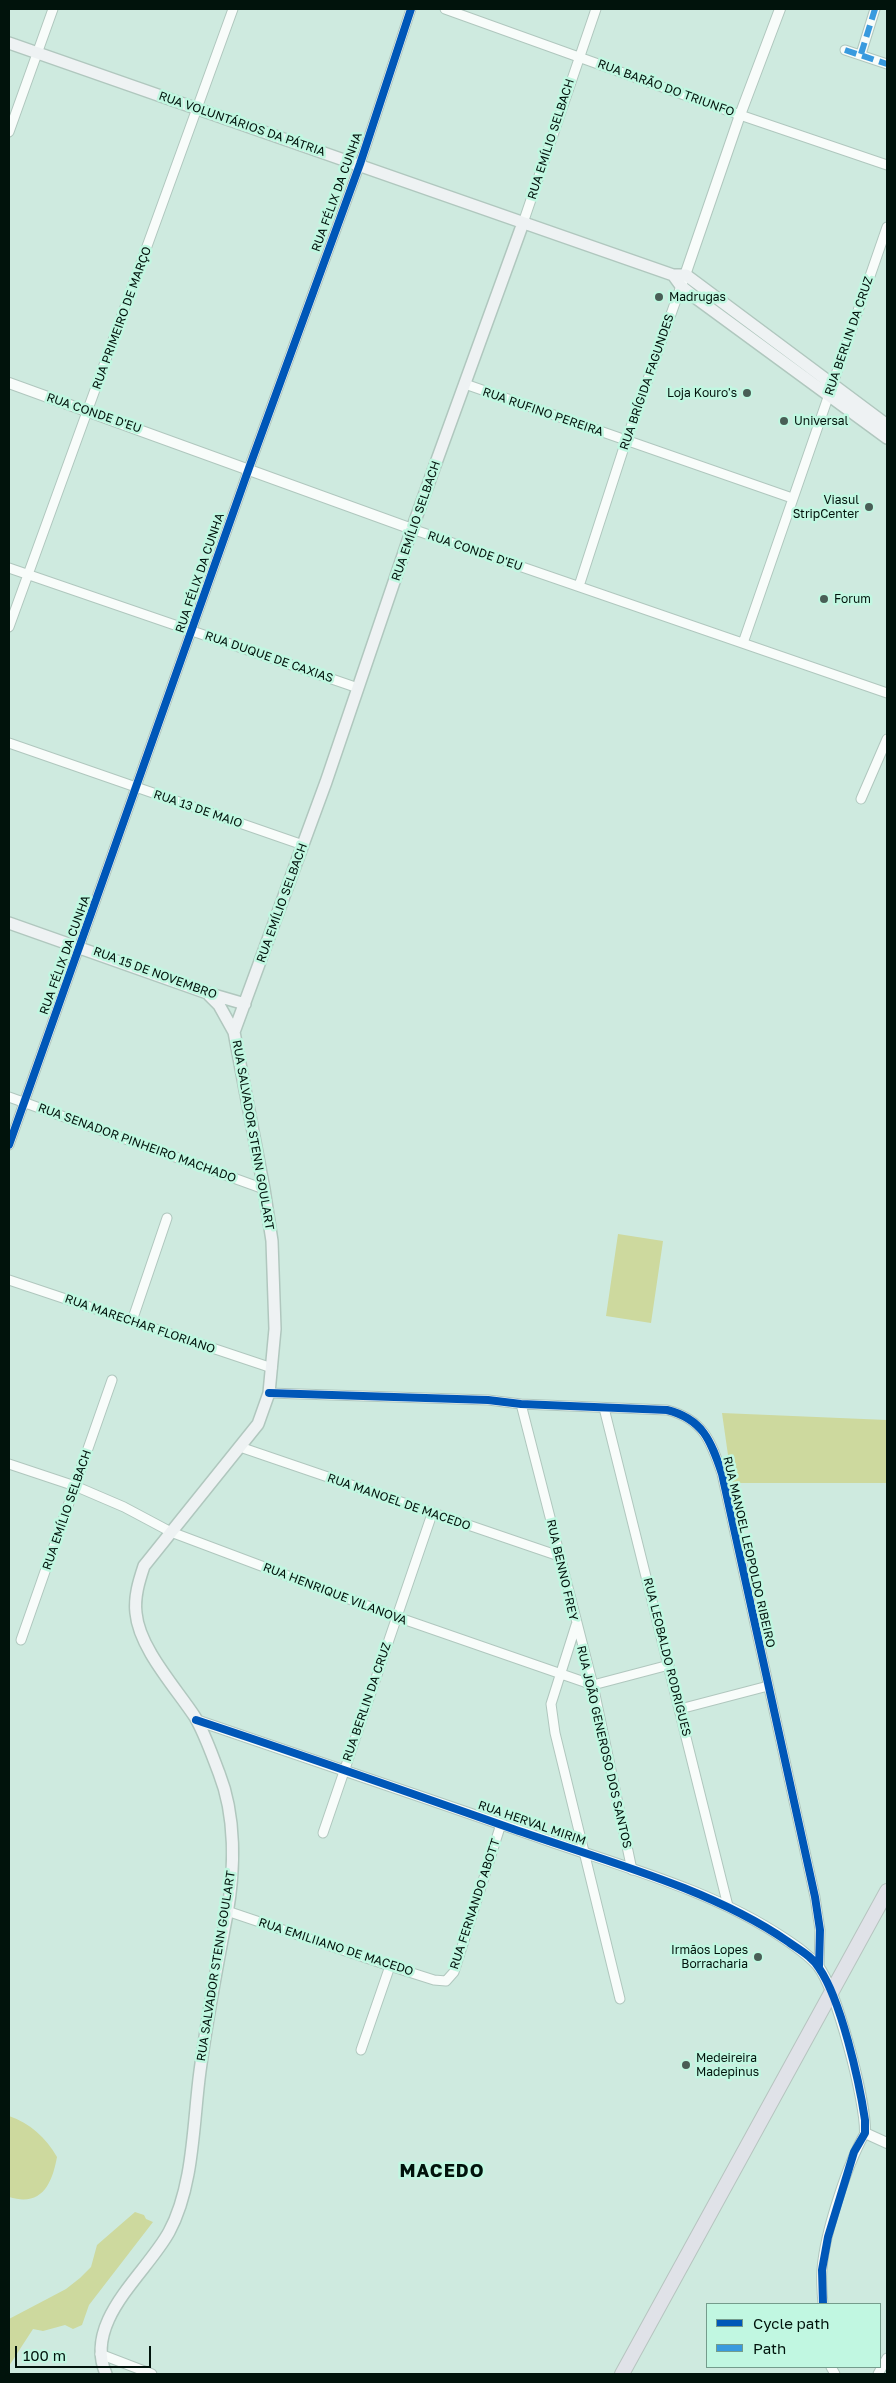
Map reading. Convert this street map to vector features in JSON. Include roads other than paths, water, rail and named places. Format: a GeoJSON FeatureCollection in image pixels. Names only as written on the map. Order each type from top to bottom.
{"type":"FeatureCollection","features":[{"type":"Feature","properties":{"kind":"highway"},"geometry":{"type":"LineString","coordinates":[[622,2374],[887,1891]]}},
{"type":"Feature","properties":{"kind":"main road","name":"RUA VOLUNTÁRIOS DA PÁTRIA"},"geometry":{"type":"LineString","coordinates":[[9,43],[198,110],[360,164],[673,275],[683,281]]}},
{"type":"Feature","properties":{"kind":"main road","name":"RUA EMÍLIO SELBACH"},"geometry":{"type":"LineString","coordinates":[[234,1032],[303,846],[412,529],[523,223]]}},
{"type":"Feature","properties":{"kind":"main road"},"geometry":{"type":"LineString","coordinates":[[683,281],[861,413],[887,438]]}},
{"type":"Feature","properties":{"kind":"main road"},"geometry":{"type":"LineString","coordinates":[[861,413],[887,425]]}},
{"type":"Feature","properties":{"kind":"main road","name":"RUA 15 DE NOVEMBRO"},"geometry":{"type":"LineString","coordinates":[[9,922],[207,993],[245,1004]]}},
{"type":"Feature","properties":{"kind":"main road"},"geometry":{"type":"LineString","coordinates":[[207,993],[219,1005],[234,1032]]}},
{"type":"Feature","properties":{"kind":"main road","name":"RUA SALVADOR STENN GOULART"},"geometry":{"type":"LineString","coordinates":[[106,2374],[100,2354],[100,2341],[109,2317],[170,2231],[183,2197],[207,2023],[227,1911],[232,1859],[230,1820],[220,1775],[196,1720],[146,1644],[136,1614],[137,1587],[144,1566],[258,1424],[269,1393],[275,1329],[272,1241],[234,1032]]}},
{"type":"Feature","properties":{"kind":"street"},"geometry":{"type":"LineString","coordinates":[[9,132],[53,9]]}},
{"type":"Feature","properties":{"kind":"street","name":"RUA PRIMEIRO DE MARÇO"},"geometry":{"type":"LineString","coordinates":[[9,626],[198,110],[233,9]]}},
{"type":"Feature","properties":{"kind":"street","name":"RUA FÉLIX DA CUNHA"},"geometry":{"type":"LineString","coordinates":[[9,1145],[249,468],[360,164],[410,9]]}},
{"type":"Feature","properties":{"kind":"street","name":"RUA BARÃO DO TRIUNFO"},"geometry":{"type":"LineString","coordinates":[[445,9],[579,55],[740,115],[887,165]]}},
{"type":"Feature","properties":{"kind":"street","name":"RUA EMÍLIO SELBACH"},"geometry":{"type":"LineString","coordinates":[[523,223],[596,9]]}},
{"type":"Feature","properties":{"kind":"street","name":"RUA BRÍGIDA FAGUNDES"},"geometry":{"type":"LineString","coordinates":[[579,586],[626,441],[740,115],[780,9]]}},
{"type":"Feature","properties":{"kind":"street"},"geometry":{"type":"LineString","coordinates":[[861,54],[875,9]]}},
{"type":"Feature","properties":{"kind":"street"},"geometry":{"type":"LineString","coordinates":[[845,50],[887,64]]}},
{"type":"Feature","properties":{"kind":"street","name":"RUA BERLIN DA CRUZ"},"geometry":{"type":"LineString","coordinates":[[743,643],[829,390],[885,240],[887,227]]}},
{"type":"Feature","properties":{"kind":"street","name":"RUA CONDE D'EU"},"geometry":{"type":"LineString","coordinates":[[9,383],[89,410],[412,529],[887,693]]}},
{"type":"Feature","properties":{"kind":"street","name":"RUA RUFINO PEREIRA"},"geometry":{"type":"LineString","coordinates":[[465,384],[792,498]]}},
{"type":"Feature","properties":{"kind":"street","name":"RUA DUQUE DE CAXIAS"},"geometry":{"type":"LineString","coordinates":[[9,568],[358,688]]}},
{"type":"Feature","properties":{"kind":"street"},"geometry":{"type":"LineString","coordinates":[[861,799],[887,739]]}},
{"type":"Feature","properties":{"kind":"street","name":"RUA 13 DE MAIO"},"geometry":{"type":"LineString","coordinates":[[9,743],[303,846]]}},
{"type":"Feature","properties":{"kind":"street","name":"RUA SENADOR PINHEIRO MACHADO"},"geometry":{"type":"LineString","coordinates":[[9,1097],[264,1189]]}},
{"type":"Feature","properties":{"kind":"street"},"geometry":{"type":"LineString","coordinates":[[132,1321],[167,1218]]}},
{"type":"Feature","properties":{"kind":"street","name":"RUA MARECHAR FLORIANO"},"geometry":{"type":"LineString","coordinates":[[9,1280],[272,1368]]}},
{"type":"Feature","properties":{"kind":"street","name":"RUA EMÍLIO SELBACH"},"geometry":{"type":"LineString","coordinates":[[21,1640],[112,1380]]}},
{"type":"Feature","properties":{"kind":"street","name":"RUA MANOEL LEOPOLDO RIBEIRO"},"geometry":{"type":"LineString","coordinates":[[269,1393],[488,1400],[521,1404],[667,1410],[684,1414],[698,1424],[713,1446],[722,1474],[816,1897],[820,1930],[819,1967]]}},
{"type":"Feature","properties":{"kind":"street","name":"RUA BENNO FREY"},"geometry":{"type":"LineString","coordinates":[[521,1404],[576,1624],[551,1704],[555,1733],[620,1999]]}},
{"type":"Feature","properties":{"kind":"street","name":"RUA LEOBALDO RODRIGUES"},"geometry":{"type":"LineString","coordinates":[[604,1408],[728,1906]]}},
{"type":"Feature","properties":{"kind":"street","name":"RUA MANOEL DE MACEDO"},"geometry":{"type":"LineString","coordinates":[[240,1448],[559,1556]]}},
{"type":"Feature","properties":{"kind":"street","name":"RUA HENRIQUE VILANOVA"},"geometry":{"type":"LineString","coordinates":[[9,1464],[75,1486],[124,1507],[172,1532],[397,1617],[559,1675],[593,1685]]}},
{"type":"Feature","properties":{"kind":"street","name":"RUA BERLIN DA CRUZ"},"geometry":{"type":"LineString","coordinates":[[323,1833],[432,1514]]}},
{"type":"Feature","properties":{"kind":"street","name":"RUA JOÃO GENEROSO DOS SANTOS"},"geometry":{"type":"LineString","coordinates":[[576,1624],[593,1685],[632,1870]]}},
{"type":"Feature","properties":{"kind":"street"},"geometry":{"type":"LineString","coordinates":[[593,1685],[669,1665]]}},
{"type":"Feature","properties":{"kind":"street"},"geometry":{"type":"LineString","coordinates":[[680,1709],[768,1686]]}},
{"type":"Feature","properties":{"kind":"street","name":"RUA HERVAL MIRIM"},"geometry":{"type":"LineString","coordinates":[[196,1720],[632,1870],[728,1906],[769,1928],[806,1954],[819,1967],[831,1993],[862,2098],[865,2132]]}},
{"type":"Feature","properties":{"kind":"street","name":"RUA FERNANDO ABOTT"},"geometry":{"type":"LineString","coordinates":[[446,1981],[454,1972],[501,1824]]}},
{"type":"Feature","properties":{"kind":"street","name":"RUA EMILIIANO DE MACEDO"},"geometry":{"type":"LineString","coordinates":[[227,1911],[390,1966],[434,1980],[446,1981]]}},
{"type":"Feature","properties":{"kind":"street"},"geometry":{"type":"LineString","coordinates":[[361,2050],[390,1966]]}},
{"type":"Feature","properties":{"kind":"street"},"geometry":{"type":"LineString","coordinates":[[823,2303],[822,2270],[828,2238],[854,2152],[865,2132],[887,2143]]}},
{"type":"Feature","properties":{"kind":"street"},"geometry":{"type":"LineString","coordinates":[[100,2354],[152,2374]]}},
{"type":"Feature","properties":{"kind":"street"},"geometry":{"type":"LineString","coordinates":[[878,2374],[887,2358]]}},
{"type":"Feature","properties":{"kind":"place","name":"Madrugas"},"geometry":{"type":"Point","coordinates":[659,297]}},
{"type":"Feature","properties":{"kind":"place","name":"Loja Kouro's"},"geometry":{"type":"Point","coordinates":[747,393]}},
{"type":"Feature","properties":{"kind":"place","name":"Universal"},"geometry":{"type":"Point","coordinates":[784,421]}},
{"type":"Feature","properties":{"kind":"place","name":"Viasul StripCenter"},"geometry":{"type":"Point","coordinates":[869,507]}},
{"type":"Feature","properties":{"kind":"place","name":"Forum"},"geometry":{"type":"Point","coordinates":[824,599]}},
{"type":"Feature","properties":{"kind":"place","name":"Irmãos Lopes Borracharia"},"geometry":{"type":"Point","coordinates":[758,1957]}},
{"type":"Feature","properties":{"kind":"place","name":"Medeireira Madepinus"},"geometry":{"type":"Point","coordinates":[686,2065]}},
{"type":"Feature","properties":{"kind":"district","name":"MACEDO"},"geometry":{"type":"Point","coordinates":[442,2171]}}]}
